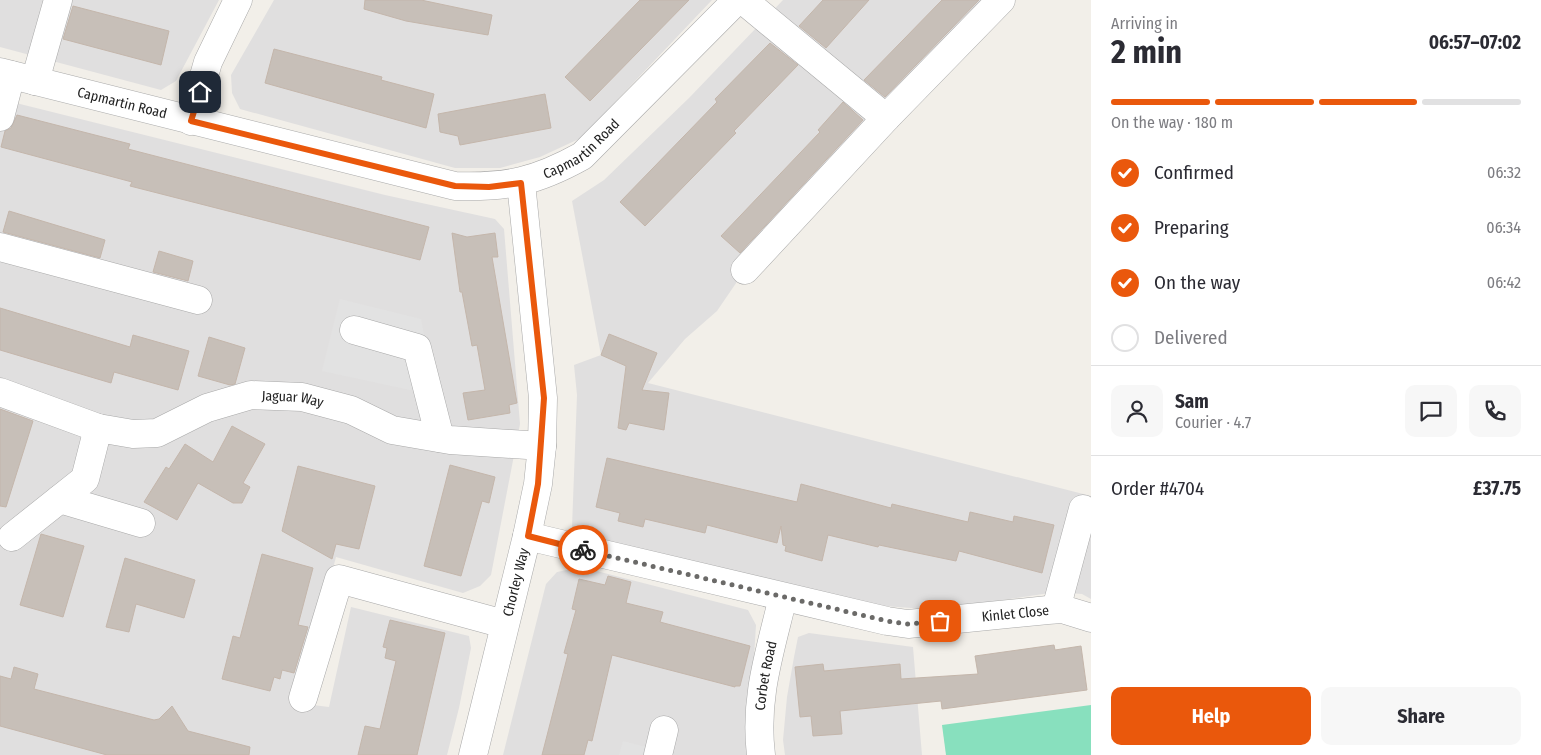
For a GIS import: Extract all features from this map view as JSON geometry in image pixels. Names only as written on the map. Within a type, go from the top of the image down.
[{"type":"street","points":[[0,117],[15,76],[58,0]]},
{"type":"street","points":[[191,121],[208,62],[238,0]]},
{"type":"street","name":"Capmartin Road","points":[[15,76],[455,186],[489,187],[521,183],[556,170],[582,156],[736,0]]},
{"type":"street","points":[[743,0],[886,118]]},
{"type":"street","points":[[745,270],[886,118],[1001,0]]},
{"type":"street","name":"Chorley Way","points":[[473,755],[504,624],[528,536],[538,484],[542,446],[544,398],[521,183]]},
{"type":"street","points":[[0,247],[198,300]]},
{"type":"street","points":[[354,330],[418,348],[440,438]]},
{"type":"street","name":"Jaguar Way","points":[[0,392],[98,428],[133,434],[157,433],[207,408],[251,395],[302,397],[350,410],[392,430],[494,444],[542,446]]},
{"type":"street","points":[[12,537],[85,479],[98,428]]},
{"type":"street","points":[[60,499],[141,523]]},
{"type":"street","points":[[1056,609],[1083,509]]},
{"type":"street","name":"Kinlet Close","points":[[528,536],[887,621],[908,624],[1056,609],[1078,613],[1091,618]]},
{"type":"street","name":"Chorley Way","points":[[303,698],[339,579],[504,624]]},
{"type":"street","name":"Corbet Road","points":[[761,755],[758,712],[783,597]]},
{"type":"shaded area","points":[[0,0],[219,0],[176,81],[161,90],[0,47]]},
{"type":"shaded area","points":[[274,0],[712,0],[581,138],[540,157],[500,168],[455,168],[240,109],[232,93],[231,75]]},
{"type":"shaded area","points":[[783,0],[1001,0],[745,270],[717,311],[685,339],[648,383],[1091,496],[1091,599],[1082,594],[1057,592],[925,609],[884,606],[587,536],[572,527],[577,395],[574,365],[601,355],[572,201],[604,180],[689,98]]},
{"type":"shaded area","points":[[0,99],[385,195],[495,219],[504,229],[520,424],[491,575],[480,586],[463,593],[336,557],[297,703],[329,707],[351,607],[469,636],[471,648],[447,755],[0,755]]},
{"type":"shaded area","points":[[340,299],[421,319],[434,388],[410,390],[322,371]]},
{"type":"shaded area","points":[[581,567],[748,610],[756,625],[748,755],[503,755],[546,584],[557,572]]},
{"type":"shaded area","points":[[809,633],[913,647],[922,755],[785,755],[783,740],[787,697],[794,657],[798,637]]},
{"type":"shaded area","points":[[623,741],[646,747],[669,755],[619,755]]},
{"type":"green space","points":[[1091,705],[1091,755],[946,755],[942,725]]},
{"type":"building","points":[[365,0],[421,0],[492,15],[488,35],[406,21],[364,9]]},
{"type":"building","points":[[640,0],[689,0],[590,101],[565,77]]},
{"type":"building","points":[[823,0],[869,0],[826,48],[799,26]]},
{"type":"building","points":[[942,0],[979,0],[885,97],[864,80]]},
{"type":"building","points":[[73,6],[169,31],[161,65],[63,39]]},
{"type":"building","points":[[770,43],[798,65],[734,131],[736,133],[645,226],[620,202],[717,102],[715,99]]},
{"type":"building","points":[[274,49],[382,77],[381,80],[434,94],[426,128],[265,83]]},
{"type":"building","points":[[545,94],[551,128],[460,145],[458,136],[440,132],[438,114]]},
{"type":"building","points":[[843,102],[863,120],[740,253],[721,236],[820,132],[818,130]]},
{"type":"building","points":[[17,115],[130,144],[128,149],[429,227],[420,260],[130,186],[132,182],[1,147],[5,131],[11,128]]},
{"type":"building","points":[[9,211],[105,240],[100,258],[3,232]]},
{"type":"building","points":[[452,233],[467,237],[495,233],[498,257],[492,257],[517,403],[509,405],[510,413],[468,420],[463,393],[485,390],[477,345],[472,346],[462,292],[460,292]]},
{"type":"building","points":[[159,251],[193,261],[188,281],[153,272]]},
{"type":"building","points":[[0,308],[130,347],[133,335],[189,351],[178,390],[114,372],[111,383],[0,350]]},
{"type":"building","points":[[609,334],[657,353],[642,390],[669,393],[664,430],[629,423],[626,430],[618,428],[626,366],[601,355]]},
{"type":"building","points":[[209,337],[245,348],[235,384],[230,385],[198,376]]},
{"type":"building","points":[[0,409],[33,421],[6,507],[0,506]]},
{"type":"building","points":[[232,426],[265,444],[243,483],[250,487],[242,503],[233,503],[198,483],[177,520],[144,502],[166,467],[169,469],[185,444],[213,462]]},
{"type":"building","points":[[607,458],[797,502],[801,484],[891,508],[892,504],[968,522],[970,512],[1013,522],[1014,516],[1054,525],[1042,573],[959,551],[956,561],[879,545],[878,547],[828,535],[822,561],[785,551],[786,546],[783,545],[781,526],[777,543],[707,525],[705,533],[645,519],[643,527],[618,521],[620,513],[596,507]]},
{"type":"building","points":[[450,465],[495,477],[489,503],[482,501],[461,576],[424,566]]},
{"type":"building","points":[[298,466],[375,486],[359,549],[336,544],[332,559],[282,531]]},
{"type":"building","points":[[41,534],[84,546],[63,617],[20,605]]},
{"type":"building","points":[[262,554],[313,568],[298,625],[308,627],[294,673],[282,670],[280,679],[274,677],[270,691],[222,679],[233,636],[240,638]]},
{"type":"building","points":[[125,558],[195,580],[184,618],[136,604],[129,632],[106,627]]},
{"type":"building","points":[[608,576],[631,582],[626,603],[663,612],[660,622],[750,646],[740,686],[735,687],[612,655],[592,741],[588,740],[584,755],[542,755],[568,654],[564,653],[576,610],[572,609],[579,579],[605,585]]},
{"type":"building","points":[[390,620],[445,633],[417,755],[358,755],[365,726],[380,729],[396,661],[385,658],[387,648],[383,647]]},
{"type":"building","points":[[1054,645],[1055,650],[1081,646],[1087,690],[942,709],[941,701],[840,711],[842,734],[813,736],[811,716],[800,717],[795,667],[823,664],[824,671],[900,664],[901,679],[978,674],[975,656]]},
{"type":"building","points":[[14,667],[38,674],[34,689],[154,720],[159,719],[172,706],[188,731],[250,747],[249,755],[107,755],[0,726],[0,676],[11,679]]},
{"type":"way so far","points":[[583,550],[887,621],[908,624],[940,621]]},
{"type":"route","points":[[200,92],[191,121],[455,186],[489,187],[521,183],[544,398],[538,484],[528,536],[583,550]]}]
